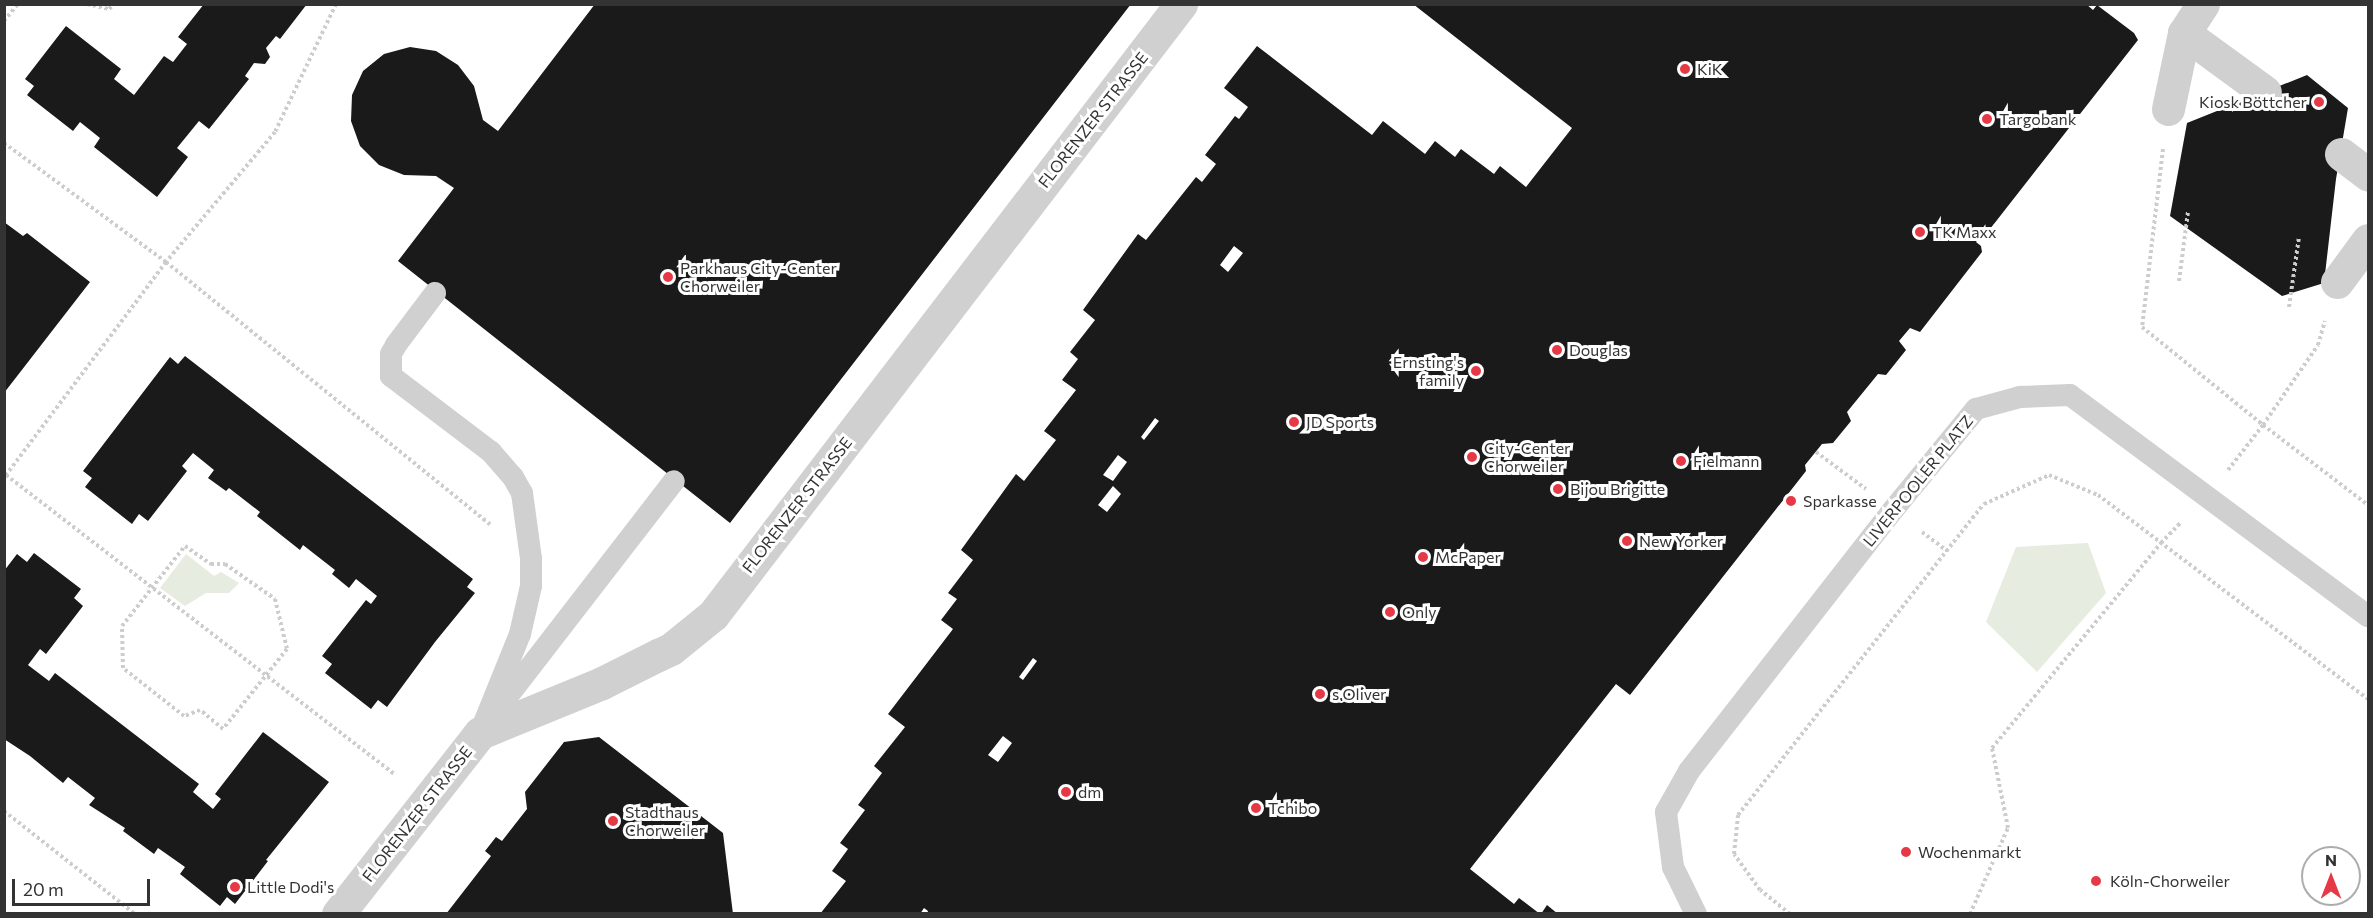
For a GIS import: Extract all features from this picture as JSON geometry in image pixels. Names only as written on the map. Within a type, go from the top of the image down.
[{"type":"street","name":"FLORENZER STRASSE","points":[[338,914],[480,733],[602,683],[670,649],[712,615],[1181,4]]},
{"type":"street","points":[[2168,109],[2184,33],[2203,4]]},
{"type":"street","points":[[2184,33],[2265,92]]},
{"type":"street","points":[[2341,154],[2368,174]]},
{"type":"street","points":[[2337,282],[2368,240]]},
{"type":"lane","points":[[435,293],[391,354],[391,376],[491,452],[513,477],[522,493],[531,559],[530,596],[520,634],[480,733]]},
{"type":"lane","name":"LIVERPOOLER PLATZ","points":[[1696,914],[1673,867],[1666,812],[1689,771],[1893,510],[1976,410],[2020,397],[2070,395],[2368,616]]},
{"type":"lane","points":[[480,733],[674,481]]},
{"type":"path","points":[[4,21],[18,4]]},
{"type":"path","points":[[87,4],[109,9],[114,4]]},
{"type":"path","points":[[336,4],[275,132],[166,262],[5,477],[428,800]]},
{"type":"path","points":[[2168,109],[2142,327],[2263,425],[2368,505]]},
{"type":"path","points":[[4,143],[166,262],[531,559]]},
{"type":"path","points":[[2179,281],[2188,212]]},
{"type":"path","points":[[2289,307],[2300,237]]},
{"type":"path","points":[[1970,914],[2008,828],[1992,748],[2161,543],[2207,496],[2263,425],[2318,345],[2337,282]]},
{"type":"path","points":[[1790,914],[1760,890],[1734,854],[1738,815],[1984,504],[2049,475],[2098,495],[2368,699]]},
{"type":"path","points":[[185,546],[211,564],[225,564],[275,599],[287,649],[267,676],[223,729],[200,710],[184,716],[123,668],[122,626],[185,546]]},
{"type":"path","points":[[4,811],[135,914]]},
{"type":"shaded area","points":[[2088,543],[2106,593],[2037,672],[1986,622],[2016,547]]},
{"type":"shaded area","points":[[186,554],[214,576],[221,572],[239,583],[229,593],[206,593],[185,606],[160,588]]},
{"type":"building","points":[[204,4],[307,4],[280,39],[276,36],[266,48],[270,57],[265,64],[254,63],[245,76],[249,79],[209,129],[199,121],[177,148],[188,157],[157,197],[94,147],[100,138],[80,122],[73,131],[27,95],[34,86],[25,79],[66,26],[121,69],[114,79],[134,95],[164,56],[173,62],[187,44],[178,37]]},
{"type":"building","name":"Parkhaus City-Center Chorweiler","points":[[595,4],[1131,4],[730,523],[398,261],[454,188],[436,176],[404,175],[379,165],[360,146],[351,121],[352,95],[363,71],[384,54],[410,47],[436,51],[458,65],[474,86],[483,120],[498,131]]},
{"type":"building","name":"City-Center Chorweiler","points":[[1413,4],[2086,4],[2093,10],[2097,5],[2134,33],[2138,40],[1990,229],[1985,229],[1976,242],[1981,246],[1982,252],[1920,332],[1910,328],[1899,341],[1906,350],[1886,375],[1878,374],[1847,412],[1851,421],[1833,443],[1822,444],[1805,465],[1806,471],[1630,695],[1616,684],[1470,869],[1514,904],[1519,898],[1540,914],[927,914],[928,911],[924,908],[920,914],[820,914],[846,881],[832,871],[848,849],[840,843],[865,810],[858,805],[882,773],[874,766],[905,727],[888,714],[953,629],[941,620],[957,599],[948,593],[973,560],[961,550],[1016,474],[1024,481],[1056,440],[1044,431],[1076,390],[1062,380],[1078,359],[1070,352],[1095,320],[1083,310],[1138,234],[1146,240],[1196,177],[1202,182],[1216,164],[1205,155],[1235,116],[1239,119],[1248,107],[1224,88],[1257,46],[1372,135],[1383,121],[1425,154],[1435,141],[1455,157],[1461,149],[1494,174],[1500,166],[1526,187],[1572,128]],"holes":[[[1234,246],[1243,253],[1228,272],[1220,265]],[[1155,418],[1159,421],[1144,440],[1141,437]],[[1118,455],[1127,462],[1113,481],[1103,475]],[[1113,486],[1121,494],[1107,512],[1098,505]],[[1033,658],[1037,661],[1023,680],[1019,677]],[[1003,736],[1012,743],[998,762],[988,755]]]},
{"type":"building","points":[[2307,75],[2348,108],[2336,179],[2324,283],[2282,296],[2170,216],[2187,123]]},
{"type":"building","points":[[4,222],[23,236],[27,233],[90,282],[4,393]]},
{"type":"building","points":[[185,356],[473,579],[467,587],[475,593],[387,707],[378,700],[371,709],[325,673],[332,664],[322,656],[366,600],[371,604],[377,596],[356,579],[349,588],[332,574],[335,570],[303,545],[300,550],[257,516],[260,512],[229,488],[226,491],[208,478],[214,470],[193,453],[182,466],[187,471],[148,521],[139,514],[132,524],[85,487],[92,478],[83,471],[170,357],[178,364]]},
{"type":"building","points":[[34,553],[81,589],[74,598],[83,606],[46,654],[40,649],[28,665],[49,681],[55,673],[199,784],[193,792],[213,809],[221,799],[215,794],[263,732],[329,782],[266,860],[268,861],[235,904],[227,897],[220,906],[180,874],[185,867],[158,848],[154,854],[123,831],[125,828],[89,805],[95,798],[68,777],[63,783],[30,756],[4,739],[4,571],[17,554],[27,562]]},
{"type":"building","name":"Stadthaus Chorweiler","points":[[599,737],[723,833],[733,914],[446,914],[491,856],[485,851],[496,837],[502,841],[527,809],[525,792],[564,742]]},
{"type":"building","points":[[1547,905],[1558,914],[1541,914]]},
{"type":"place","name":"KiK","points":[[1685,69]]},
{"type":"place","name":"Kiosk Böttcher","points":[[2319,102]]},
{"type":"place","name":"Targobank","points":[[1987,119]]},
{"type":"place","name":"TK Maxx","points":[[1920,232]]},
{"type":"place","name":"Parkhaus City-Center Chorweiler","points":[[668,277]]},
{"type":"place","name":"Douglas","points":[[1557,350]]},
{"type":"place","name":"Ernsting's family","points":[[1476,371]]},
{"type":"place","name":"JD Sports","points":[[1294,422]]},
{"type":"place","name":"City-Center Chorweiler","points":[[1472,457]]},
{"type":"place","name":"Fielmann","points":[[1681,461]]},
{"type":"place","name":"Bijou Brigitte","points":[[1558,489]]},
{"type":"place","name":"Sparkasse","points":[[1791,501]]},
{"type":"place","name":"New Yorker","points":[[1627,541]]},
{"type":"place","name":"McPaper","points":[[1423,557]]},
{"type":"place","name":"Only","points":[[1390,612]]},
{"type":"place","name":"s.Oliver","points":[[1320,694]]},
{"type":"place","name":"dm","points":[[1066,792]]},
{"type":"place","name":"Tchibo","points":[[1256,808]]},
{"type":"place","name":"Stadthaus Chorweiler","points":[[613,821]]},
{"type":"place","name":"Wochenmarkt","points":[[1906,852]]},
{"type":"place","name":"Köln-Chorweiler","points":[[2096,881]]},
{"type":"place","name":"Little Dodi's","points":[[235,887]]}]
